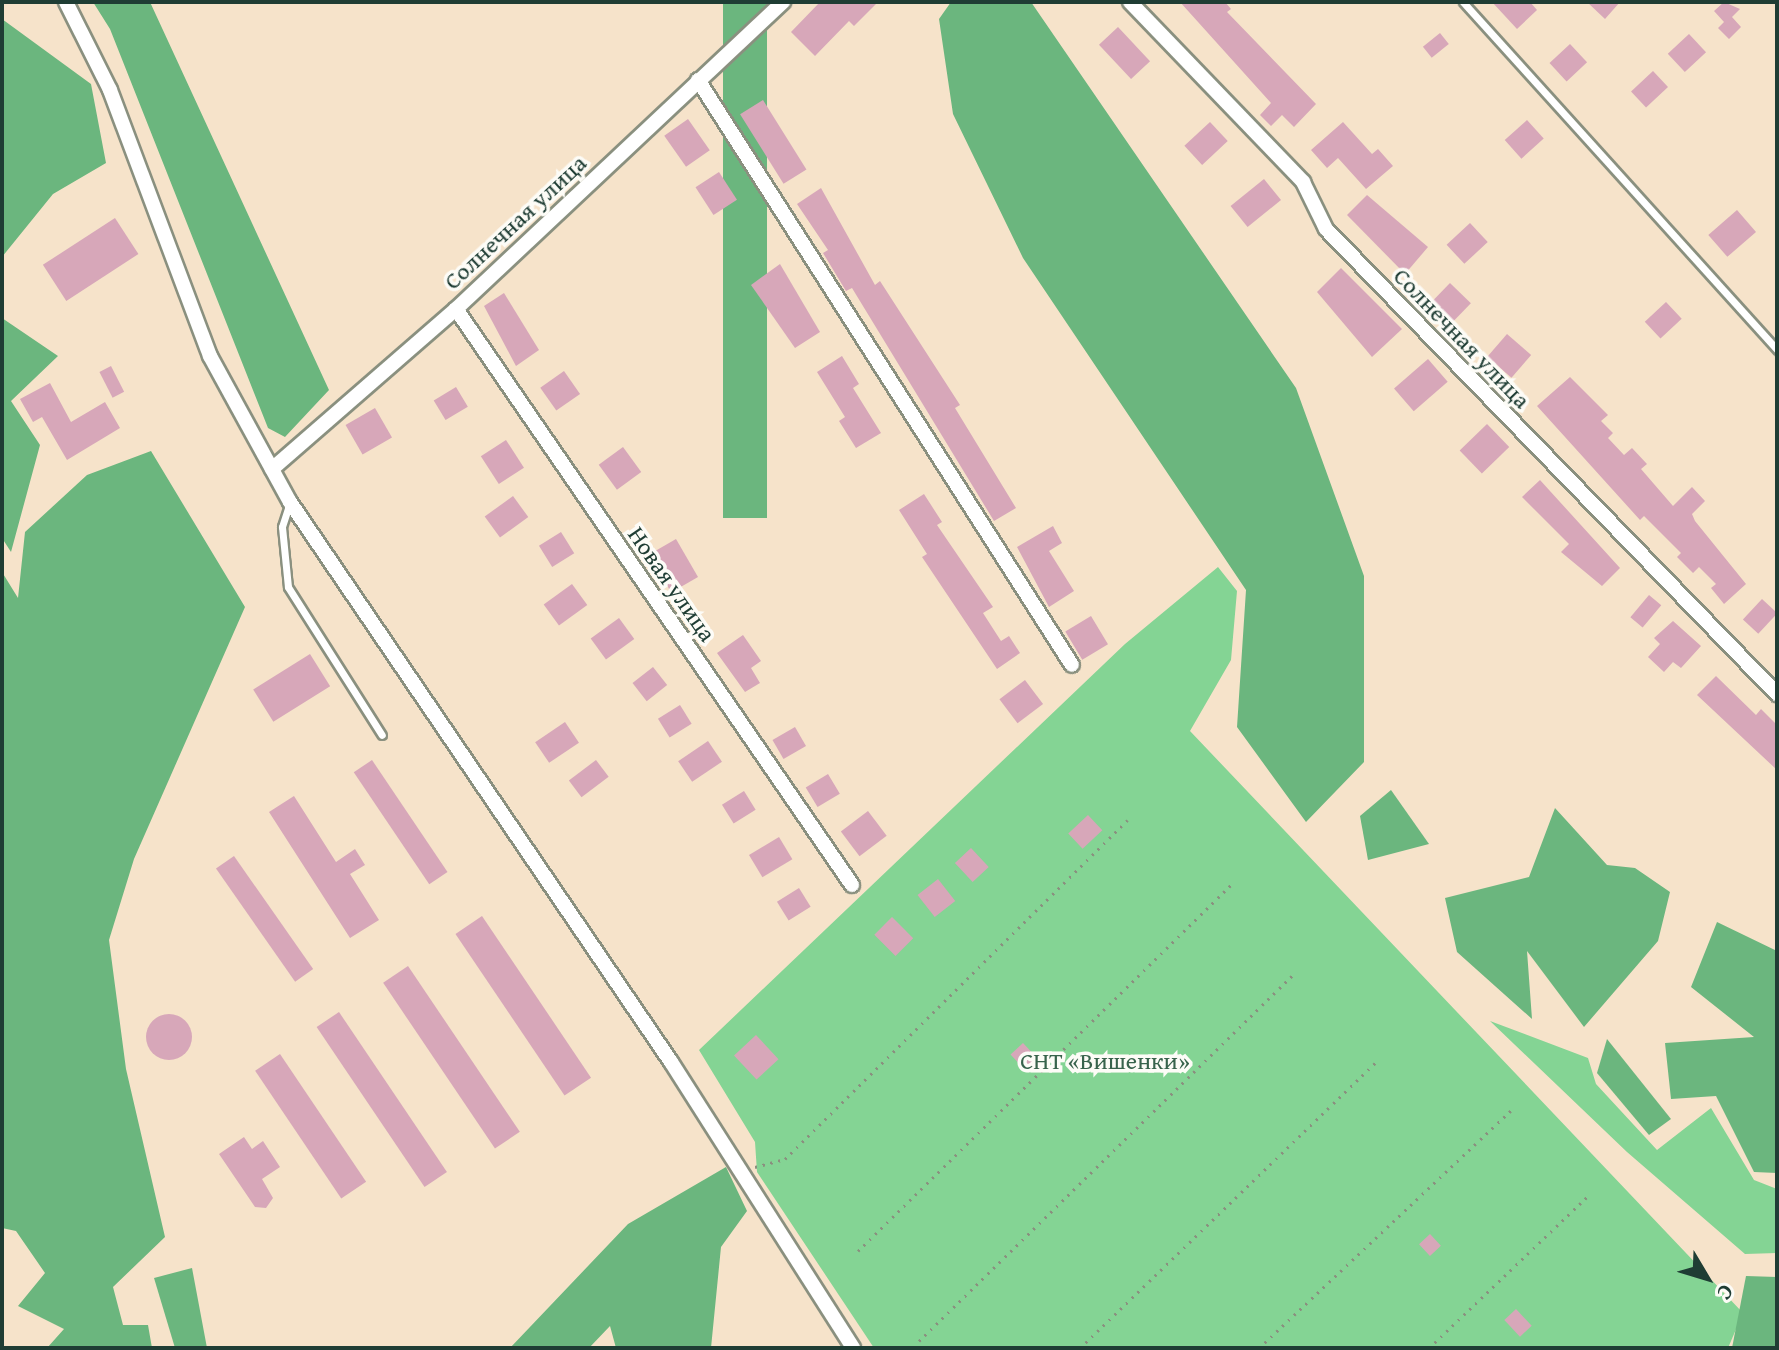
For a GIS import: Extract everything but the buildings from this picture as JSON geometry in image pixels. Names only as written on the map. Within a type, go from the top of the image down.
[{"type":"street","points":[[66,2],[110,90],[210,356],[290,502],[741,1171],[853,1348]]},
{"type":"street","name":"Солнечная улица","points":[[272,469],[456,309],[783,2]]},
{"type":"street","name":"Солнечная улица","points":[[1130,2],[1303,182],[1326,229],[1777,694]]},
{"type":"street","points":[[698,80],[1072,665]]},
{"type":"street","name":"Новая улица","points":[[456,309],[852,885]]},
{"type":"lane","points":[[1463,2],[1777,350]]},
{"type":"lane","points":[[290,502],[282,527],[288,587],[382,735]]},
{"type":"path","points":[[741,1171],[785,1159],[1127,820]]},
{"type":"path","points":[[858,1251],[1231,885]]},
{"type":"path","points":[[919,1341],[1296,972]]},
{"type":"path","points":[[1080,1348],[1378,1060]]},
{"type":"path","points":[[1259,1348],[1514,1108]]},
{"type":"path","points":[[1429,1348],[1590,1194]]},
{"type":"green space","points":[[93,2],[150,2],[329,390],[285,437],[268,428],[110,29]]},
{"type":"green space","points":[[723,2],[767,2],[767,518],[723,518]]},
{"type":"green space","points":[[951,2],[1031,2],[1296,388],[1364,576],[1364,762],[1306,822],[1237,727],[1246,590],[1023,258],[953,114],[939,19]]},
{"type":"green space","points":[[2,19],[91,84],[106,163],[53,194],[2,257]]},
{"type":"green space","points":[[2,318],[58,356],[11,401],[40,445],[11,552],[2,538]]},
{"type":"green space","points":[[151,451],[245,607],[134,859],[109,940],[126,1069],[165,1237],[113,1287],[123,1325],[148,1325],[152,1348],[47,1348],[64,1329],[18,1306],[45,1273],[16,1231],[2,1228],[2,572],[18,598],[25,532],[87,475]]},
{"type":"green space","name":"СНТ «Вишенки»","points":[[1218,567],[1237,591],[1231,660],[1190,731],[1743,1313],[1728,1348],[874,1348],[757,1172],[755,1142],[699,1050],[1125,644]]},
{"type":"green space","points":[[1391,790],[1429,844],[1368,860],[1360,816]]},
{"type":"green space","points":[[1555,808],[1607,865],[1635,868],[1670,892],[1658,941],[1584,1027],[1527,951],[1532,1019],[1457,952],[1445,898],[1529,877]]},
{"type":"green space","points":[[1717,922],[1777,951],[1777,1173],[1754,1172],[1716,1096],[1671,1099],[1665,1043],[1754,1037],[1691,987]]},
{"type":"green space","points":[[1490,1021],[1588,1058],[1596,1084],[1657,1150],[1711,1108],[1754,1180],[1777,1189],[1777,1253],[1745,1254],[1627,1152]]},
{"type":"green space","points":[[1607,1039],[1671,1119],[1649,1135],[1597,1073]]},
{"type":"green space","points":[[726,1167],[747,1211],[721,1247],[711,1348],[616,1348],[610,1326],[589,1348],[510,1348],[628,1224]]},
{"type":"green space","points":[[192,1268],[207,1348],[175,1348],[154,1278]]},
{"type":"green space","points":[[1746,1276],[1777,1277],[1777,1348],[1732,1348]]}]
